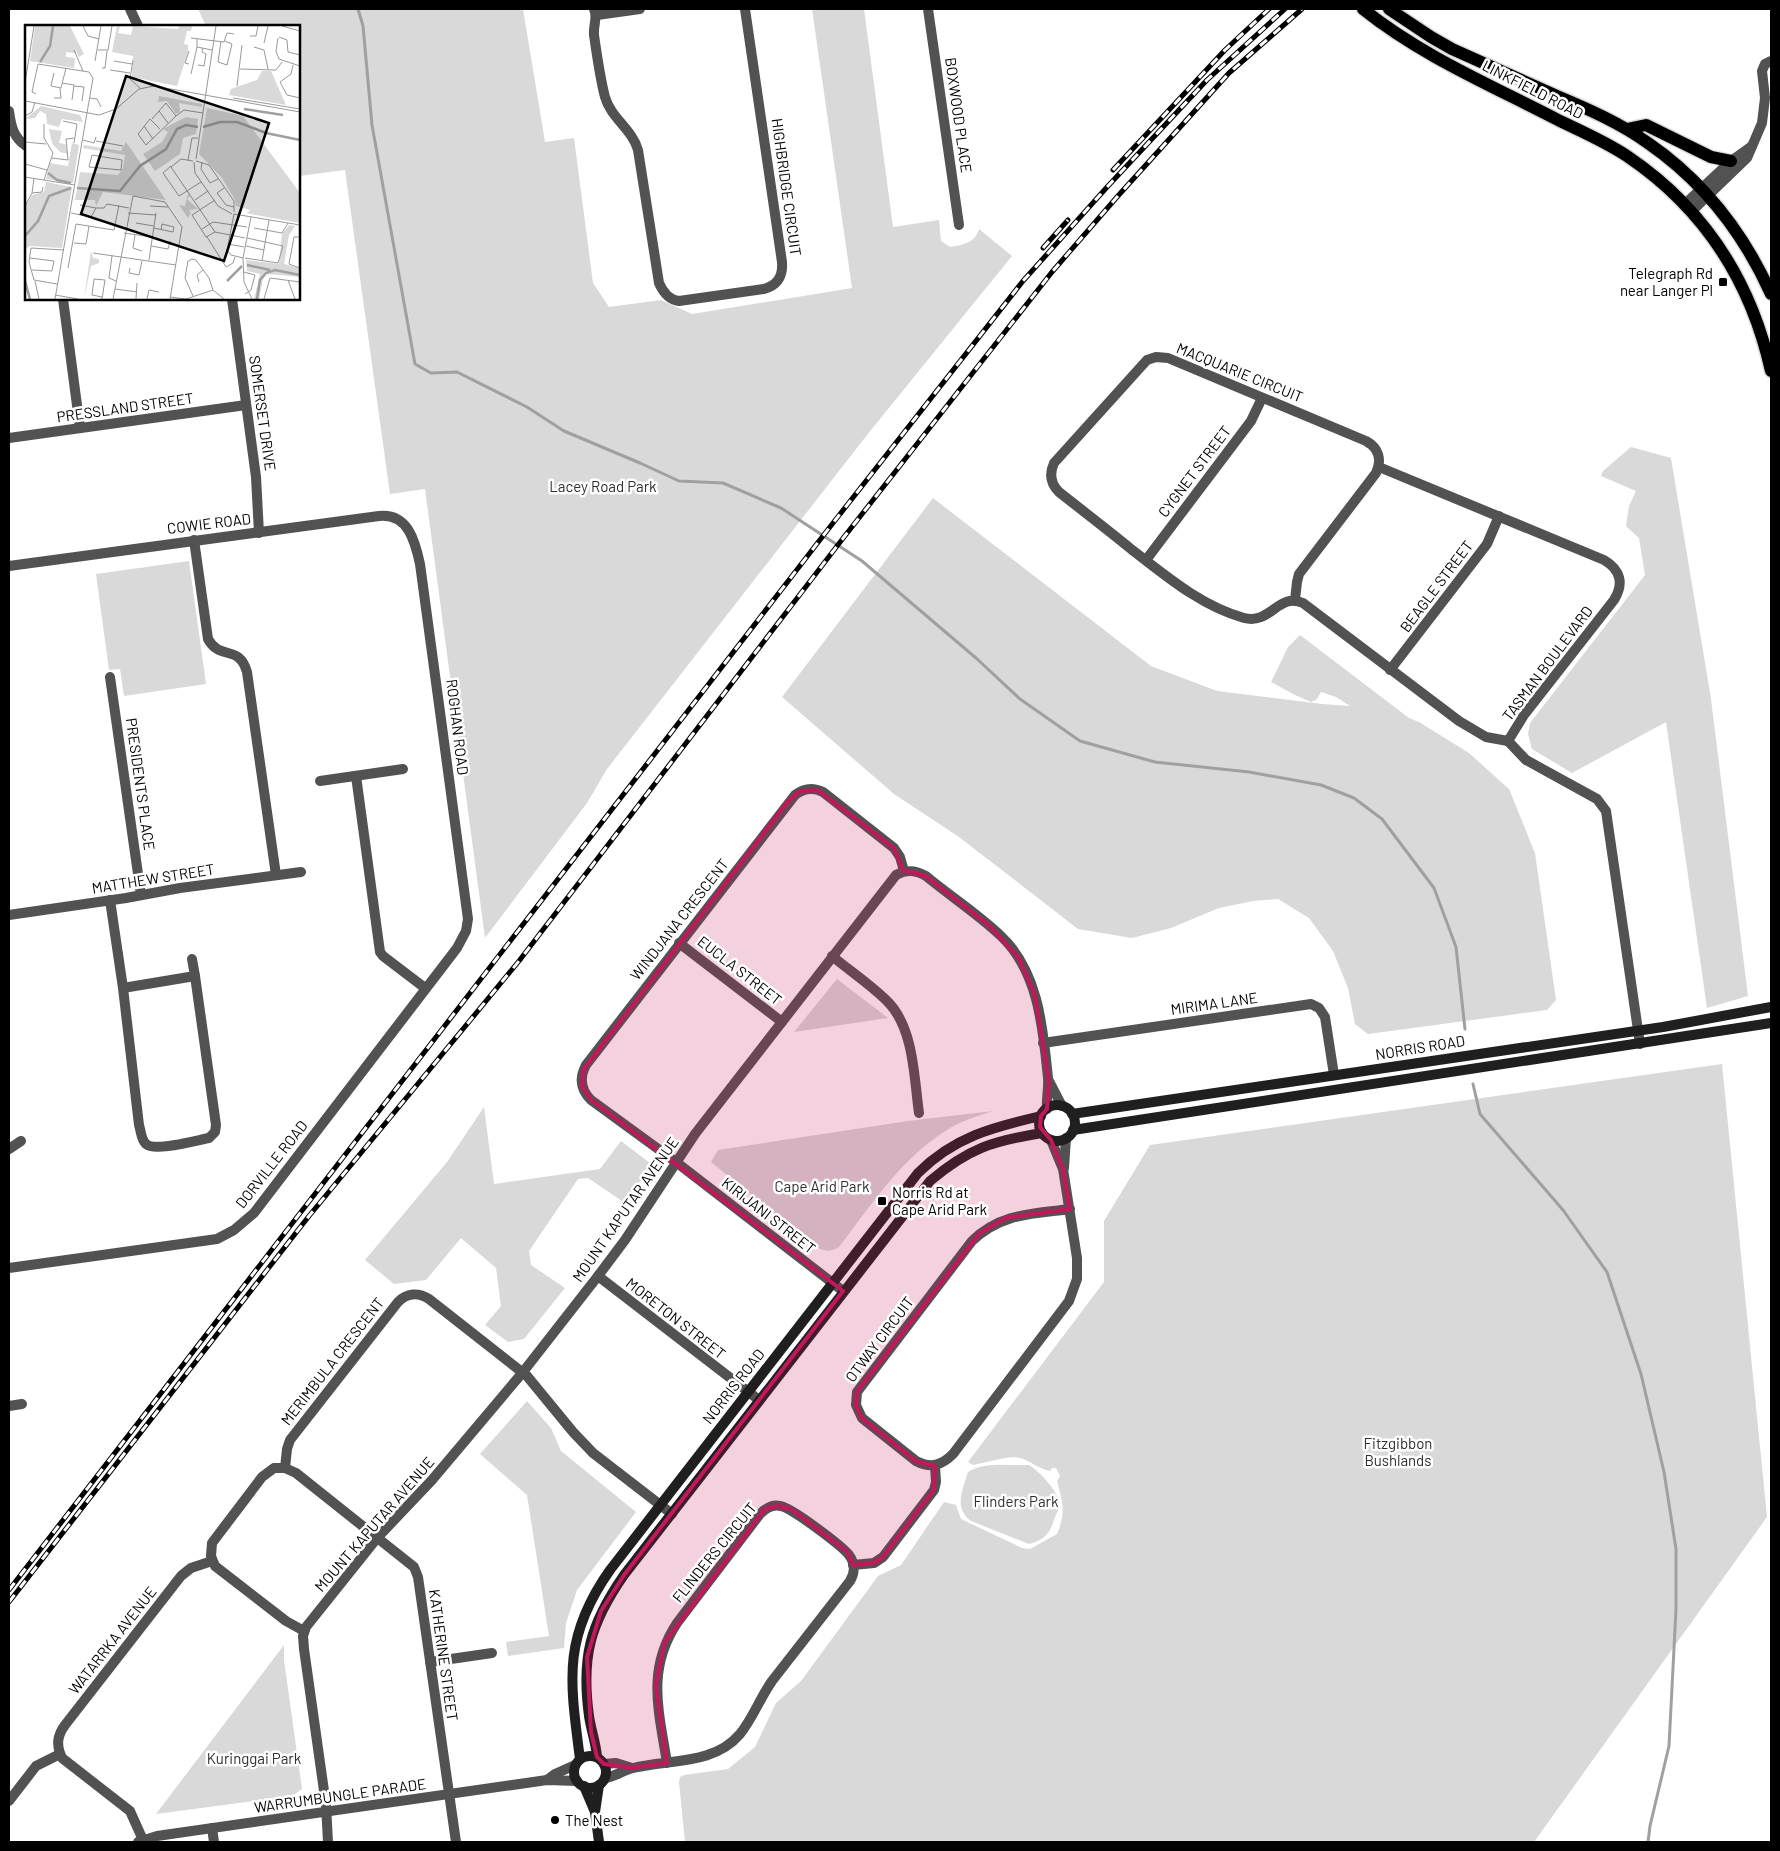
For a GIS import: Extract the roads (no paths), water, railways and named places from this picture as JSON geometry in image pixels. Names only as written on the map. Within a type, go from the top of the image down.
[{"type":"main road","name":"LINKFIELD ROAD","points":[[1363,9],[1394,33],[1441,61],[1610,146],[1644,169],[1689,207],[1718,245],[1739,279],[1756,319],[1771,371]]},
{"type":"main road","name":"LINKFIELD ROAD","points":[[1389,9],[1406,22],[1452,49],[1627,129],[1664,155],[1705,192],[1751,254],[1771,294]]},
{"type":"main road","points":[[1627,129],[1646,125],[1706,154],[1731,161]]},
{"type":"main road","name":"NORRIS ROAD","points":[[1072,1114],[1697,1022],[1771,1007]]},
{"type":"main road","name":"NORRIS ROAD","points":[[1073,1130],[1771,1023]]},
{"type":"main road","points":[[1057,1106],[1062,1106],[1072,1114],[1074,1119],[1073,1130],[1066,1138],[1056,1141],[1051,1140],[1042,1133],[1040,1128],[1044,1112],[1057,1106]]},
{"type":"main road","name":"NORRIS ROAD","points":[[578,1762],[572,1693],[575,1647],[584,1616],[599,1586],[908,1184],[930,1161],[956,1143],[978,1132],[1044,1112]]},
{"type":"main road","name":"NORRIS ROAD","points":[[601,1760],[591,1732],[586,1688],[586,1665],[590,1640],[601,1611],[610,1595],[843,1291],[930,1181],[947,1166],[986,1144],[1012,1137],[1042,1133]]},
{"type":"main road","points":[[595,1812],[575,1776],[578,1762],[589,1756],[601,1760],[606,1774],[602,1782],[595,1812],[599,1842]]},
{"type":"main road","points":[[580,1784],[594,1787],[602,1782]]},
{"type":"street","points":[[130,9],[138,25]]},
{"type":"street","points":[[595,12],[640,9]]},
{"type":"street","name":"HIGHBRIDGE CIRCUIT","points":[[595,12],[594,35],[606,98],[612,112],[632,136],[638,150],[659,283],[667,296],[679,301],[764,289],[774,285],[781,276],[782,262],[745,9]]},
{"type":"street","name":"BOXWOOD PLACE","points":[[928,9],[959,225]]},
{"type":"street","points":[[1689,207],[1747,158],[1762,123],[1765,98],[1762,71],[1768,62]]},
{"type":"street","points":[[9,111],[11,130],[19,141],[25,145]]},
{"type":"street","points":[[1705,192],[1731,161],[1752,146]]},
{"type":"street","points":[[63,300],[80,428]]},
{"type":"street","name":"SOMERSET DRIVE","points":[[232,300],[256,477],[259,532]]},
{"type":"street","name":"MACQUARIE CIRCUIT","points":[[1295,600],[1282,602],[1266,616],[1244,618],[1194,596],[1059,492],[1055,488],[1052,479],[1054,463],[1143,363],[1152,358],[1168,358],[1366,440],[1378,452],[1379,467]]},
{"type":"street","name":"CYGNET STREET","points":[[1146,560],[1251,421],[1262,398]]},
{"type":"street","name":"PRESSLAND STREET","points":[[9,438],[246,404]]},
{"type":"street","points":[[1379,467],[1299,574],[1296,582],[1295,600],[1307,606],[1459,721],[1481,735],[1508,741]]},
{"type":"street","name":"TASMAN BOULEVARD","points":[[1379,467],[1500,516],[1612,565],[1618,572],[1620,583],[1614,600],[1524,715],[1508,741],[1526,760],[1597,799],[1606,811],[1640,1044]]},
{"type":"street","name":"COWIE ROAD","points":[[9,566],[384,515],[396,518],[408,528]]},
{"type":"street","name":"BEAGLE STREET","points":[[1390,670],[1487,544],[1500,516]]},
{"type":"street","name":"ROGHAN ROAD","points":[[408,528],[417,551],[429,624],[467,911],[466,932]]},
{"type":"street","points":[[194,540],[208,640],[218,651],[233,653],[240,658],[247,672],[276,875]]},
{"type":"street","name":"PRESIDENTS PLACE","points":[[110,677],[142,895]]},
{"type":"street","points":[[320,781],[403,770]]},
{"type":"street","points":[[356,776],[380,952],[425,988]]},
{"type":"street","name":"WINDJANA CRESCENT","points":[[676,1162],[591,1100],[584,1091],[581,1081],[583,1070],[788,801],[795,794],[806,789],[823,792],[894,848],[900,857],[904,871]]},
{"type":"street","points":[[904,871],[915,871],[926,876],[990,926],[1012,948],[1033,986],[1049,1081],[1062,1106]]},
{"type":"street","name":"MOUNT KAPUTAR AVENUE","points":[[304,1631],[378,1537],[432,1480],[523,1372],[625,1240],[695,1134],[892,878],[904,871]]},
{"type":"street","name":"MATTHEW STREET","points":[[9,915],[180,888],[301,872]]},
{"type":"street","points":[[110,900],[123,988],[139,1125],[144,1141],[147,1145],[156,1148],[209,1138],[215,1132],[216,1125],[192,959]]},
{"type":"street","name":"DORVILLE ROAD","points":[[9,1268],[217,1239],[234,1230],[254,1213],[425,988],[458,948],[466,932]]},
{"type":"street","name":"EUCLA STREET","points":[[679,943],[782,1022]]},
{"type":"street","points":[[832,956],[886,1000],[901,1020],[909,1044],[919,1113]]},
{"type":"street","points":[[123,988],[195,976]]},
{"type":"street","name":"MIRIMA LANE","points":[[1043,1044],[1311,1004],[1319,1008],[1324,1016],[1334,1076]]},
{"type":"street","points":[[1044,1112],[1049,1081]]},
{"type":"street","points":[[1063,1169],[1066,1158],[1066,1138]]},
{"type":"street","points":[[602,1782],[632,1768],[699,1757],[717,1752],[741,1733],[772,1681],[850,1581],[853,1574],[853,1565],[874,1563],[883,1557],[934,1490],[936,1482],[935,1466],[946,1461],[953,1454],[1069,1301],[1077,1279],[1078,1268],[1063,1169],[1051,1140]]},
{"type":"street","points":[[9,1149],[21,1141]]},
{"type":"street","name":"KIRIJANI STREET","points":[[676,1162],[843,1291]]},
{"type":"street","name":"OTWAY CIRCUIT","points":[[935,1466],[925,1465],[916,1461],[862,1418],[856,1405],[857,1392],[980,1234],[1006,1218],[1070,1209]]},
{"type":"street","name":"MORETON STREET","points":[[598,1276],[759,1400]]},
{"type":"street","name":"MERIMBULA CRESCENT","points":[[285,1468],[290,1440],[398,1302],[407,1295],[418,1294],[429,1299],[523,1372]]},
{"type":"street","points":[[523,1372],[593,1453],[672,1514]]},
{"type":"street","points":[[9,1406],[22,1404]]},
{"type":"street","points":[[285,1468],[274,1468],[262,1477],[214,1539],[211,1547],[212,1561],[218,1569],[286,1621],[304,1631],[304,1649],[327,1812],[328,1842]]},
{"type":"street","name":"KATHERINE STREET","points":[[285,1468],[296,1473],[378,1537],[411,1563],[417,1572],[456,1842]]},
{"type":"street","name":"FLINDERS CIRCUIT","points":[[667,1763],[656,1684],[661,1651],[677,1623],[760,1514],[766,1509],[775,1506],[792,1510],[847,1552],[853,1565]]},
{"type":"street","name":"WATARRKA AVENUE","points":[[60,1754],[58,1740],[60,1731],[181,1576],[191,1568],[212,1561]]},
{"type":"street","points":[[430,1662],[492,1653]]},
{"type":"street","points":[[9,1801],[36,1766],[60,1754],[65,1761],[130,1811],[140,1841]]},
{"type":"street","points":[[601,1760],[632,1768]]},
{"type":"street","name":"WARRUMBUNGLE PARADE","points":[[547,1780],[578,1762]]},
{"type":"street","name":"WARRUMBUNGLE PARADE","points":[[140,1841],[157,1836],[547,1780],[580,1784]]},
{"type":"street","points":[[212,1828],[214,1842]]},
{"type":"waterway","points":[[358,9],[363,26],[372,125],[415,364],[431,373],[457,372],[527,407],[564,431],[679,481],[723,483],[781,508],[862,561],[976,658],[1020,699],[1080,741],[1155,762],[1249,772],[1321,785],[1354,798],[1382,819],[1434,888],[1456,947],[1465,1029]]},
{"type":"waterway","points":[[1473,1084],[1480,1114],[1563,1210],[1607,1272],[1641,1374],[1664,1472],[1676,1549],[1676,1609],[1669,1746],[1648,1842]]},
{"type":"railway","points":[[1113,170],[1225,50],[1269,9]]},
{"type":"railway","points":[[9,1590],[833,523],[1023,281],[1207,80],[1285,9]]},
{"type":"railway","points":[[9,1602],[309,1216],[519,961],[844,537],[1052,272],[1229,73],[1302,9]]},
{"type":"railway","points":[[1043,248],[1068,220]]},
{"type":"place","name":"Telegraph Rd near Langer Pl","points":[[1723,282]]},
{"type":"place","name":"Norris Rd at Cape Arid Park","points":[[882,1201]]},
{"type":"place","name":"The Nest","points":[[555,1820]]},
{"type":"park label","name":"Lacey Road Park","points":[[603,486]]},
{"type":"park label","name":"Cape Arid Park","points":[[822,1186]]},
{"type":"park label","name":"Fitzgibbon Bushlands","points":[[1398,1452]]},
{"type":"park label","name":"Flinders Park","points":[[1016,1501]]},
{"type":"park label","name":"Kuringgai Park","points":[[254,1758]]}]
